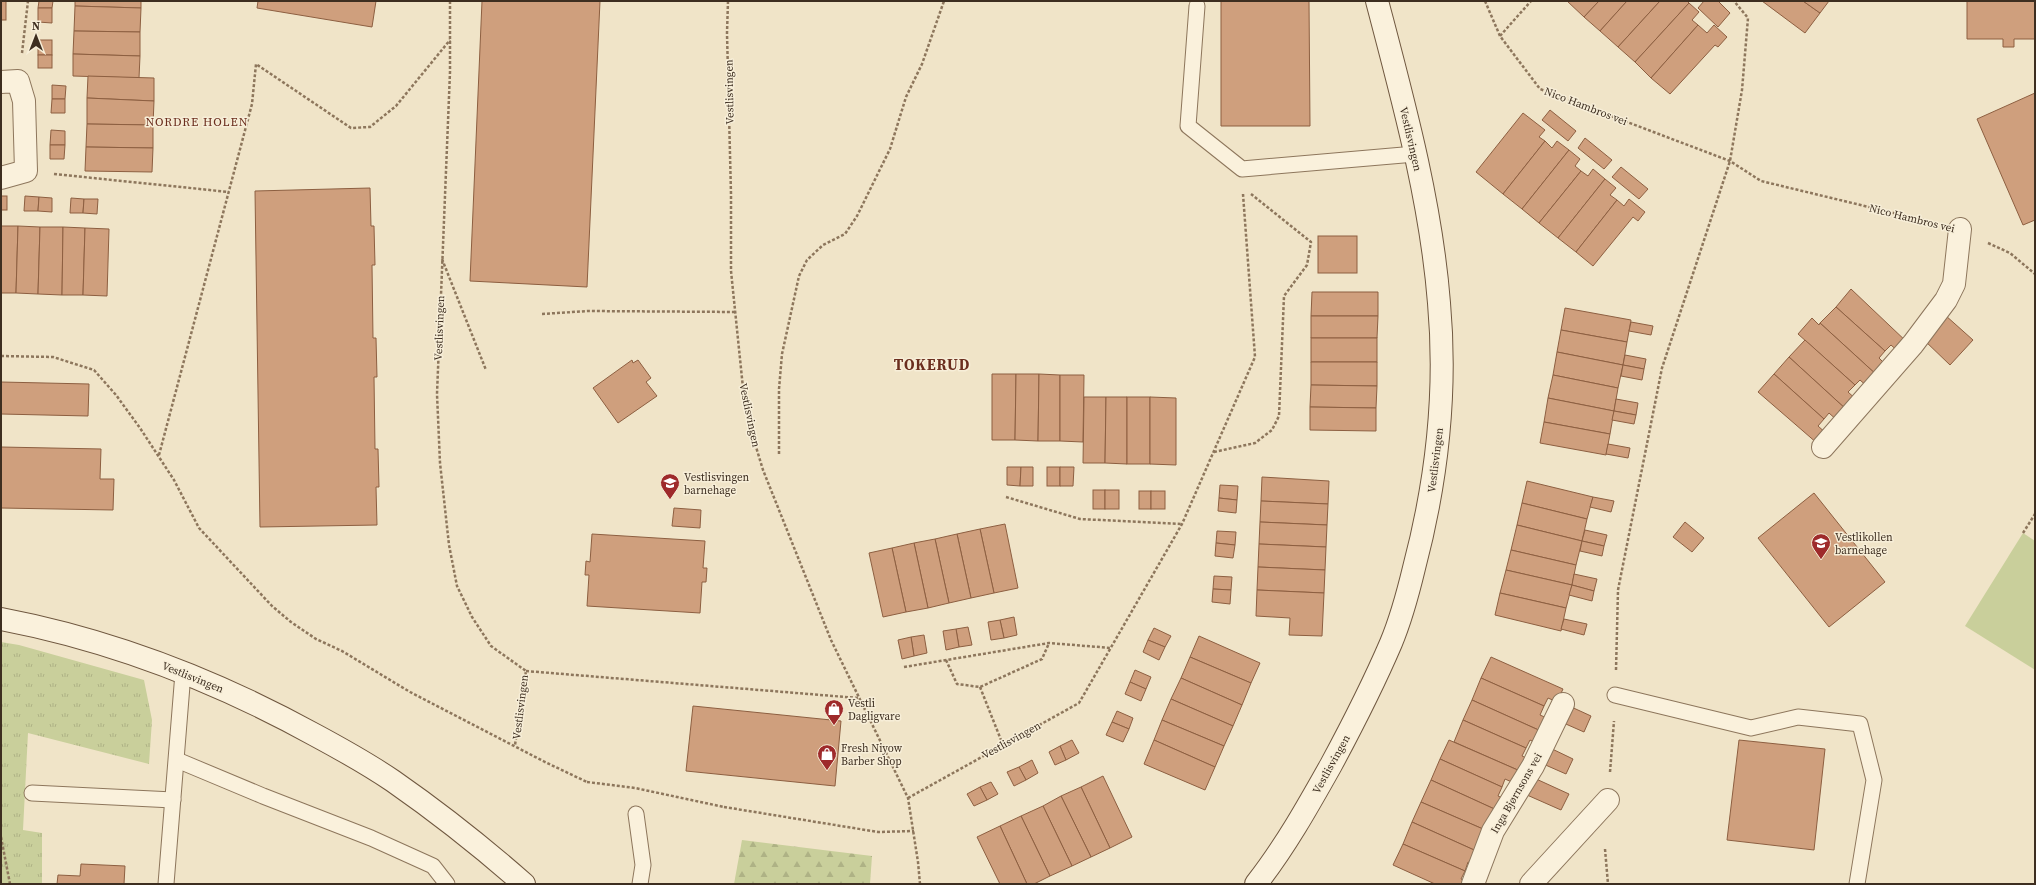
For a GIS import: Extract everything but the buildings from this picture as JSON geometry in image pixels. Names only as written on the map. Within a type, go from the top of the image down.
[{"type":"street","name":"Vestlisvingen","points":[[1256,884],[1289,837],[1317,790],[1348,733],[1391,642],[1408,592],[1422,537],[1438,440],[1442,393],[1442,351],[1440,303],[1434,257],[1415,154],[1377,1]]},
{"type":"street","points":[[1,178],[26,171],[24,101],[10,81]]},
{"type":"street","name":"Nico Hambros vei","points":[[1823,447],[1913,344],[1946,300],[1954,284],[1960,229]]},
{"type":"street","name":"Vestlisvingen","points":[[1,619],[95,641],[183,673],[232,693],[287,720],[392,780],[458,828],[524,884]]},
{"type":"street","name":"Inga Bjørnsons vei","points":[[1473,884],[1493,832],[1533,766],[1563,704]]},
{"type":"street","points":[[1531,884],[1608,800]]},
{"type":"lane","points":[[1196,6],[1188,126],[1242,169],[1415,154]]},
{"type":"lane","points":[[166,884],[183,673]]},
{"type":"lane","points":[[1615,695],[1751,728],[1798,717],[1860,724],[1874,780],[1857,884]]},
{"type":"lane","points":[[177,760],[263,796],[371,838],[434,866],[447,884]]},
{"type":"lane","points":[[32,793],[173,800]]},
{"type":"lane","points":[[636,814],[643,865],[640,884]]},
{"type":"path","points":[[10,81],[28,1]]},
{"type":"path","name":"Vestlisvingen","points":[[450,1],[450,40],[437,394],[442,477],[449,545],[456,579],[472,617],[491,646],[526,671],[515,745]]},
{"type":"path","name":"Vestlisvingen","points":[[728,1],[727,33],[731,194],[730,271],[736,312],[743,388],[750,427],[763,470],[831,640],[908,798],[914,832],[920,884]]},
{"type":"path","points":[[779,454],[779,389],[782,354],[799,276],[806,260],[823,245],[844,234],[857,216],[890,149],[906,97],[922,64],[944,1]]},
{"type":"path","name":"Nico Hambros vei","points":[[1485,1],[1500,36],[1540,89],[1730,161],[1761,181],[1960,229]]},
{"type":"path","points":[[1500,36],[1531,1]]},
{"type":"path","points":[[1643,462],[1662,368],[1730,161],[1742,90],[1748,18],[1734,1]]},
{"type":"path","points":[[159,455],[252,104],[256,64],[352,128],[370,127],[396,106],[450,40]]},
{"type":"path","name":"Vestlisvingen","points":[[908,798],[1079,703],[1182,524],[1255,357],[1242,169]]},
{"type":"path","points":[[26,171],[229,192]]},
{"type":"path","points":[[1214,452],[1255,443],[1272,430],[1279,416],[1284,296],[1307,265],[1310,242],[1243,188]]},
{"type":"path","points":[[1960,229],[2010,253],[2035,274]]},
{"type":"path","points":[[441,256],[486,370]]},
{"type":"path","points":[[542,314],[588,311],[736,312]]},
{"type":"path","points":[[1,356],[53,357],[94,370],[116,394],[159,455],[199,528],[272,606],[291,622],[316,639],[342,651],[410,692],[482,730],[515,745],[545,762],[587,782],[635,788],[724,807],[878,832],[914,832]]},
{"type":"path","points":[[1006,497],[1080,519],[1182,524]]},
{"type":"path","points":[[2023,534],[2035,514]]},
{"type":"path","points":[[946,660],[957,684],[980,687],[1042,659],[1050,643]]},
{"type":"path","points":[[904,667],[1050,643],[1111,648]]},
{"type":"path","points":[[526,671],[858,698]]},
{"type":"path","points":[[980,687],[1003,745]]},
{"type":"path","points":[[1,837],[10,884]]},
{"type":"green space","points":[[2023,533],[2035,541],[2035,670],[1965,626]]},
{"type":"green space","points":[[1,642],[19,645],[144,680],[152,720],[149,764],[28,733],[23,830],[42,833],[42,884],[1,884]]},
{"type":"green space","points":[[742,840],[872,856],[870,884],[734,884]]},
{"type":"place","name":"Vestlisvingen barnehage","points":[[670,500]]},
{"type":"place","name":"Vestlikollen barnehage","points":[[1821,560]]},
{"type":"place","name":"Vestli Dagligvare","points":[[834,726]]},
{"type":"place","name":"Fresh Niyow Barber Shop","points":[[827,771]]},
{"type":"district","name":"NORDRE HOLEN","points":[[197,122]]},
{"type":"district","name":"TOKERUD","points":[[932,365]]}]
